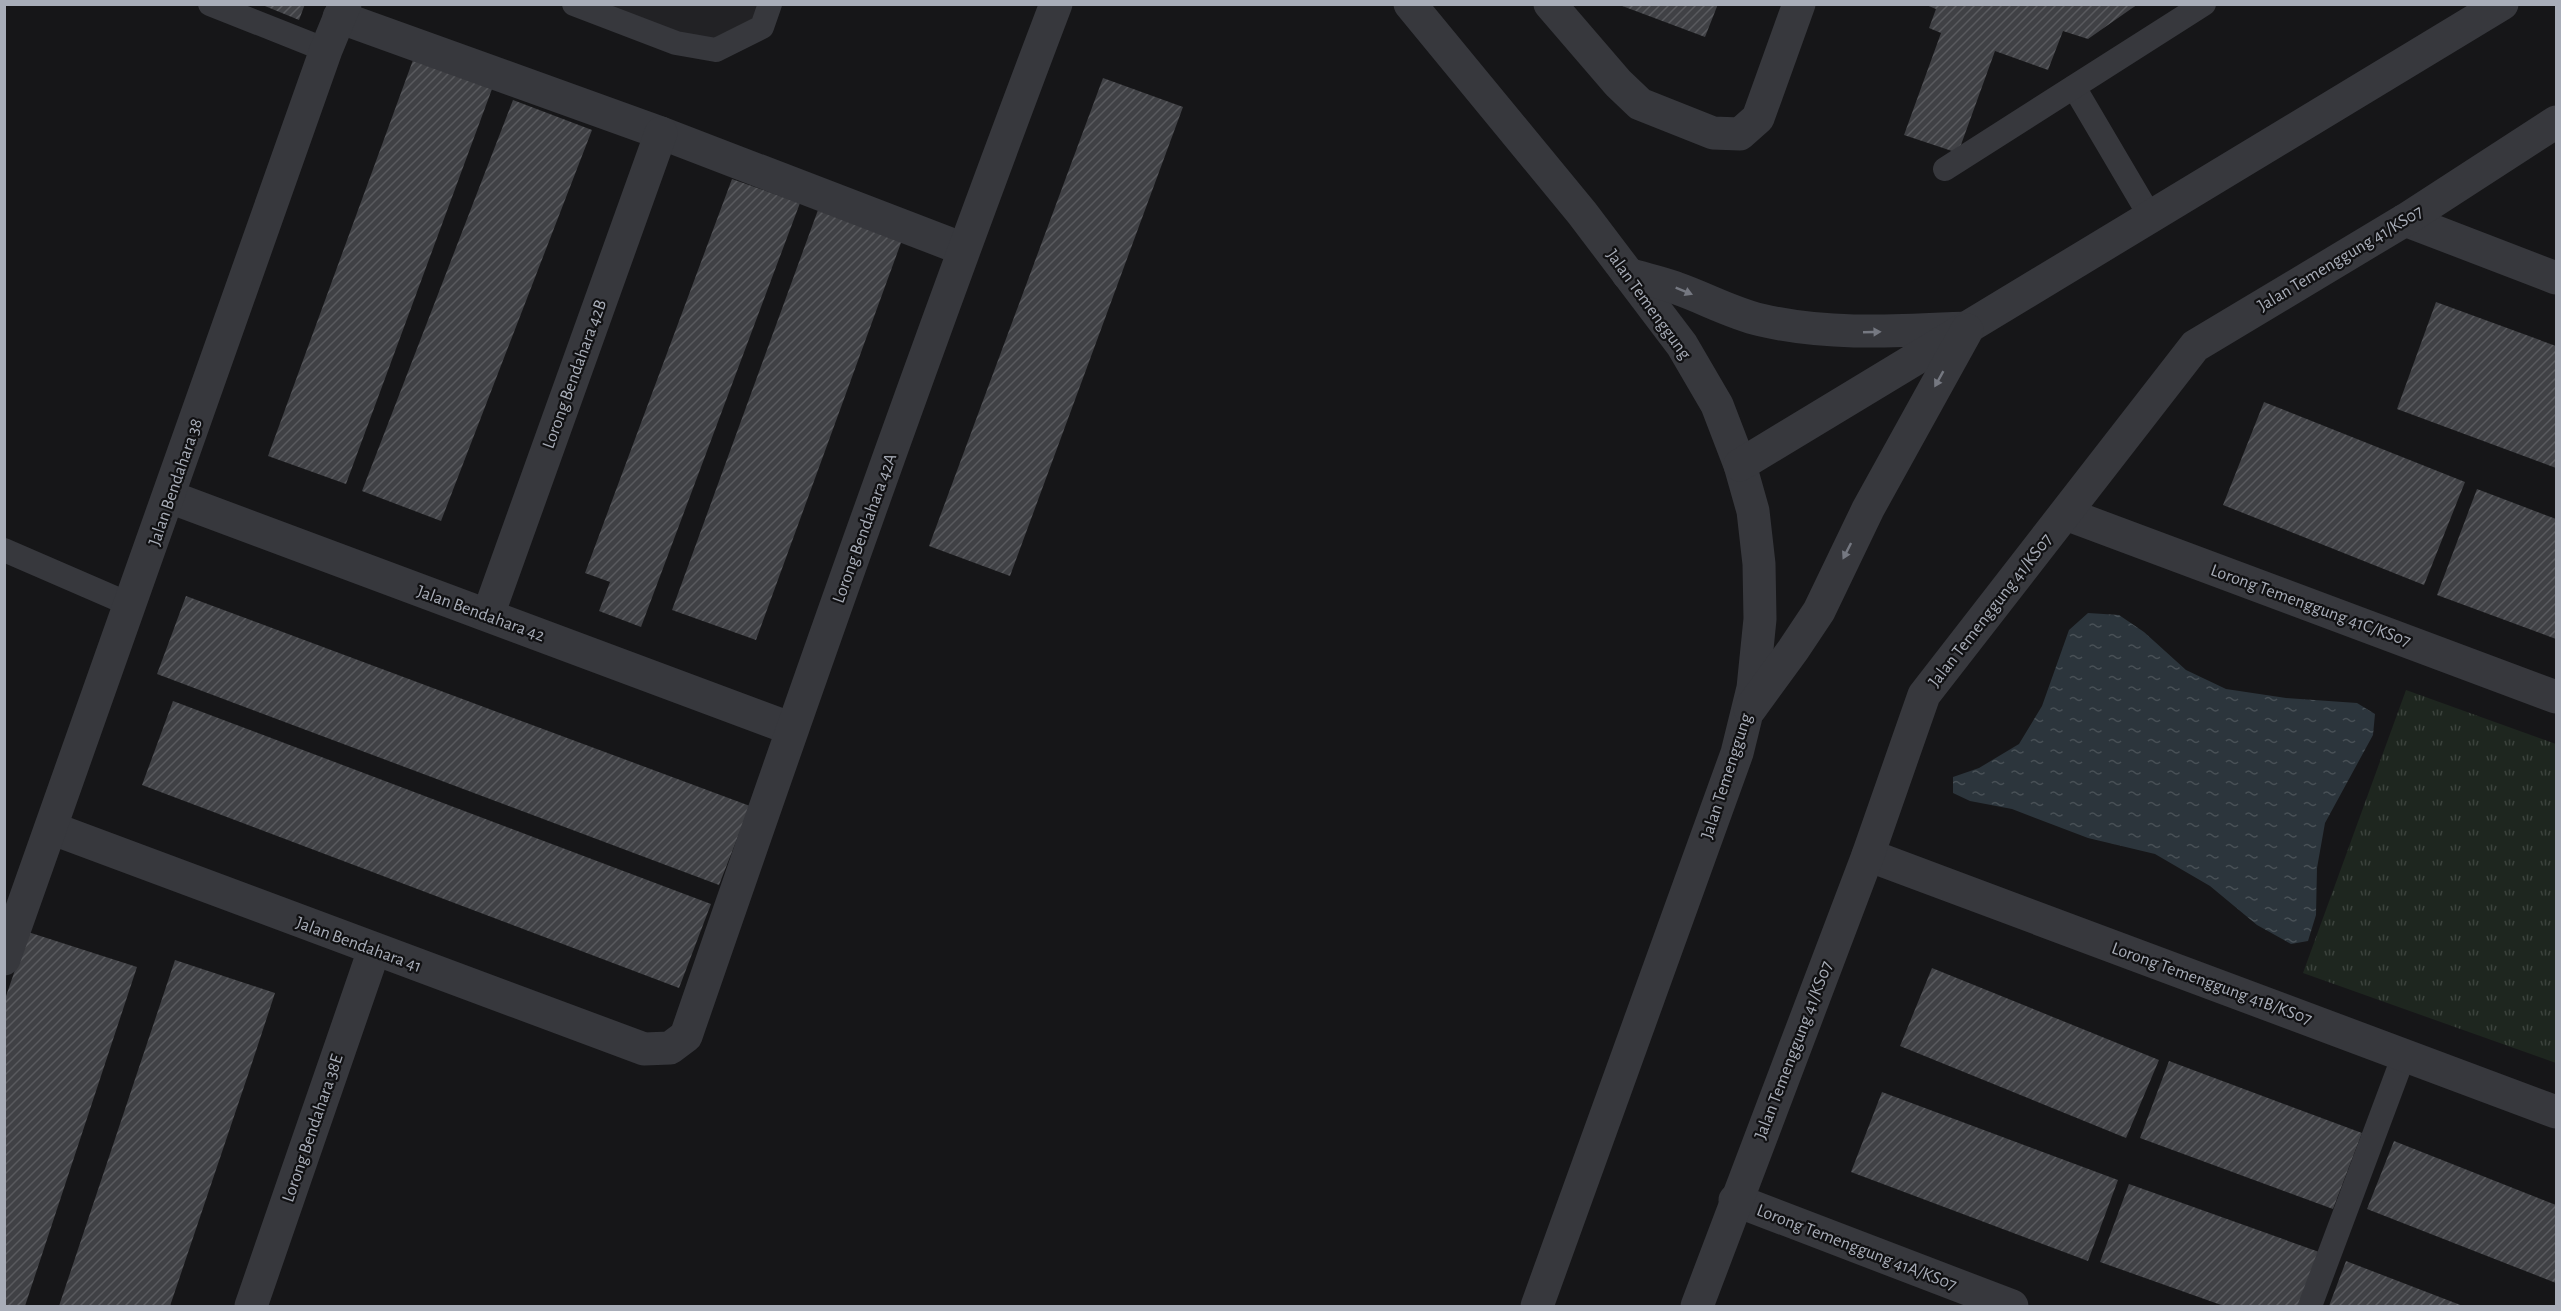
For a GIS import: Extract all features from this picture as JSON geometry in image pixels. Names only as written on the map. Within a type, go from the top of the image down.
[{"type":"street","name":"Lorong Bendahara 42A","points":[[670,1048],[686,1036],[792,729],[963,249],[1056,4]]},
{"type":"street","name":"Jalan Temenggung","points":[[1410,4],[1582,213],[1688,355],[1717,405],[1740,465],[1753,511],[1759,564],[1760,619],[1753,688],[1737,753],[1538,1306]]},
{"type":"street","points":[[1550,4],[1617,83],[1640,104],[1713,133],[1740,134],[1758,118],[1799,4]]},
{"type":"street","points":[[1740,465],[2502,4]]},
{"type":"street","name":"Jalan Bendahara 38","points":[[4,959],[170,497],[326,50],[342,11]]},
{"type":"street","points":[[342,11],[963,249]]},
{"type":"street","name":"Jalan Temenggung 41/KS07","points":[[1697,1306],[1735,1200],[1868,855],[1924,695],[2194,346],[2405,220],[2556,122]]},
{"type":"street","name":"Lorong Bendahara 42B","points":[[488,615],[661,133]]},
{"type":"street","points":[[2405,220],[2556,278]]},
{"type":"street","points":[[1628,274],[1675,288],[1760,320],[1795,327],[1854,332],[1968,328]]},
{"type":"street","points":[[1746,715],[1819,611],[1868,509],[1968,328]]},
{"type":"street","name":"Jalan Bendahara 42","points":[[170,497],[792,729]]},
{"type":"street","name":"Lorong Temenggung 41C/KS07","points":[[2066,514],[2556,697]]},
{"type":"street","name":"Jalan Bendahara 41","points":[[51,828],[644,1049],[670,1048]]},
{"type":"street","name":"Lorong Temenggung 41B/KS07","points":[[1868,855],[2556,1112]]},
{"type":"street","name":"Lorong Bendahara 38E","points":[[251,1306],[374,950]]},
{"type":"street","name":"Lorong Temenggung 41A/KS07","points":[[1735,1200],[2012,1306]]},
{"type":"lane","points":[[210,4],[326,50]]},
{"type":"lane","points":[[574,4],[676,43],[716,50],[762,27],[770,4]]},
{"type":"lane","points":[[1945,169],[2204,4]]},
{"type":"lane","points":[[2074,87],[2150,216]]},
{"type":"lane","points":[[4,550],[131,605]]},
{"type":"lane","points":[[2310,1306],[2404,1055]]},
{"type":"shaded area","points":[[603,5],[762,5],[756,21],[717,39],[682,35]]},
{"type":"green space","points":[[2406,690],[2556,744],[2556,1063],[2303,973]]},
{"type":"water","points":[[2088,613],[2119,615],[2144,632],[2186,670],[2226,689],[2286,698],[2357,703],[2375,714],[2373,735],[2325,823],[2317,868],[2316,915],[2308,941],[2291,944],[2257,925],[2210,886],[2155,854],[2088,838],[2012,809],[1970,801],[1953,793],[1953,777],[1979,768],[2019,744],[2042,706],[2069,630]]},
{"type":"building","points":[[260,4],[305,4],[299,20]]},
{"type":"building","points":[[1617,4],[1718,4],[1705,37]]},
{"type":"building","points":[[1924,4],[2138,4],[2088,39],[2063,31],[2048,70],[1995,51],[1958,153],[1904,135],[1941,33],[1929,28],[1936,9]]},
{"type":"building","points":[[413,60],[492,89],[346,484],[268,456]]},
{"type":"building","points":[[1103,78],[1183,107],[1010,576],[929,546]]},
{"type":"building","points":[[513,100],[592,130],[441,521],[362,491]]},
{"type":"building","points":[[732,179],[800,203],[641,627],[599,611],[610,582],[585,573]]},
{"type":"building","points":[[818,210],[902,240],[756,640],[672,610]]},
{"type":"building","points":[[2436,302],[2556,346],[2556,468],[2397,409]]},
{"type":"building","points":[[2264,402],[2465,482],[2424,585],[2223,505]]},
{"type":"building","points":[[2477,489],[2556,519],[2556,639],[2437,595]]},
{"type":"building","points":[[186,596],[750,806],[719,885],[157,674]]},
{"type":"building","points":[[173,701],[711,904],[679,988],[142,785]]},
{"type":"building","points":[[28,932],[137,967],[25,1306],[4,1306],[4,1002]]},
{"type":"building","points":[[175,960],[275,993],[251,1066],[170,1306],[59,1306]]},
{"type":"building","points":[[1932,968],[2159,1060],[2126,1138],[1900,1046]]},
{"type":"building","points":[[2169,1061],[2362,1133],[2333,1209],[2140,1138]]},
{"type":"building","points":[[1882,1092],[2118,1180],[2088,1261],[1851,1172]]},
{"type":"building","points":[[2394,1141],[2556,1205],[2556,1283],[2367,1209]]},
{"type":"building","points":[[2129,1184],[2322,1253],[2303,1306],[2224,1306],[2100,1262]]},
{"type":"building","points":[[2346,1261],[2463,1306],[2329,1306]]}]
